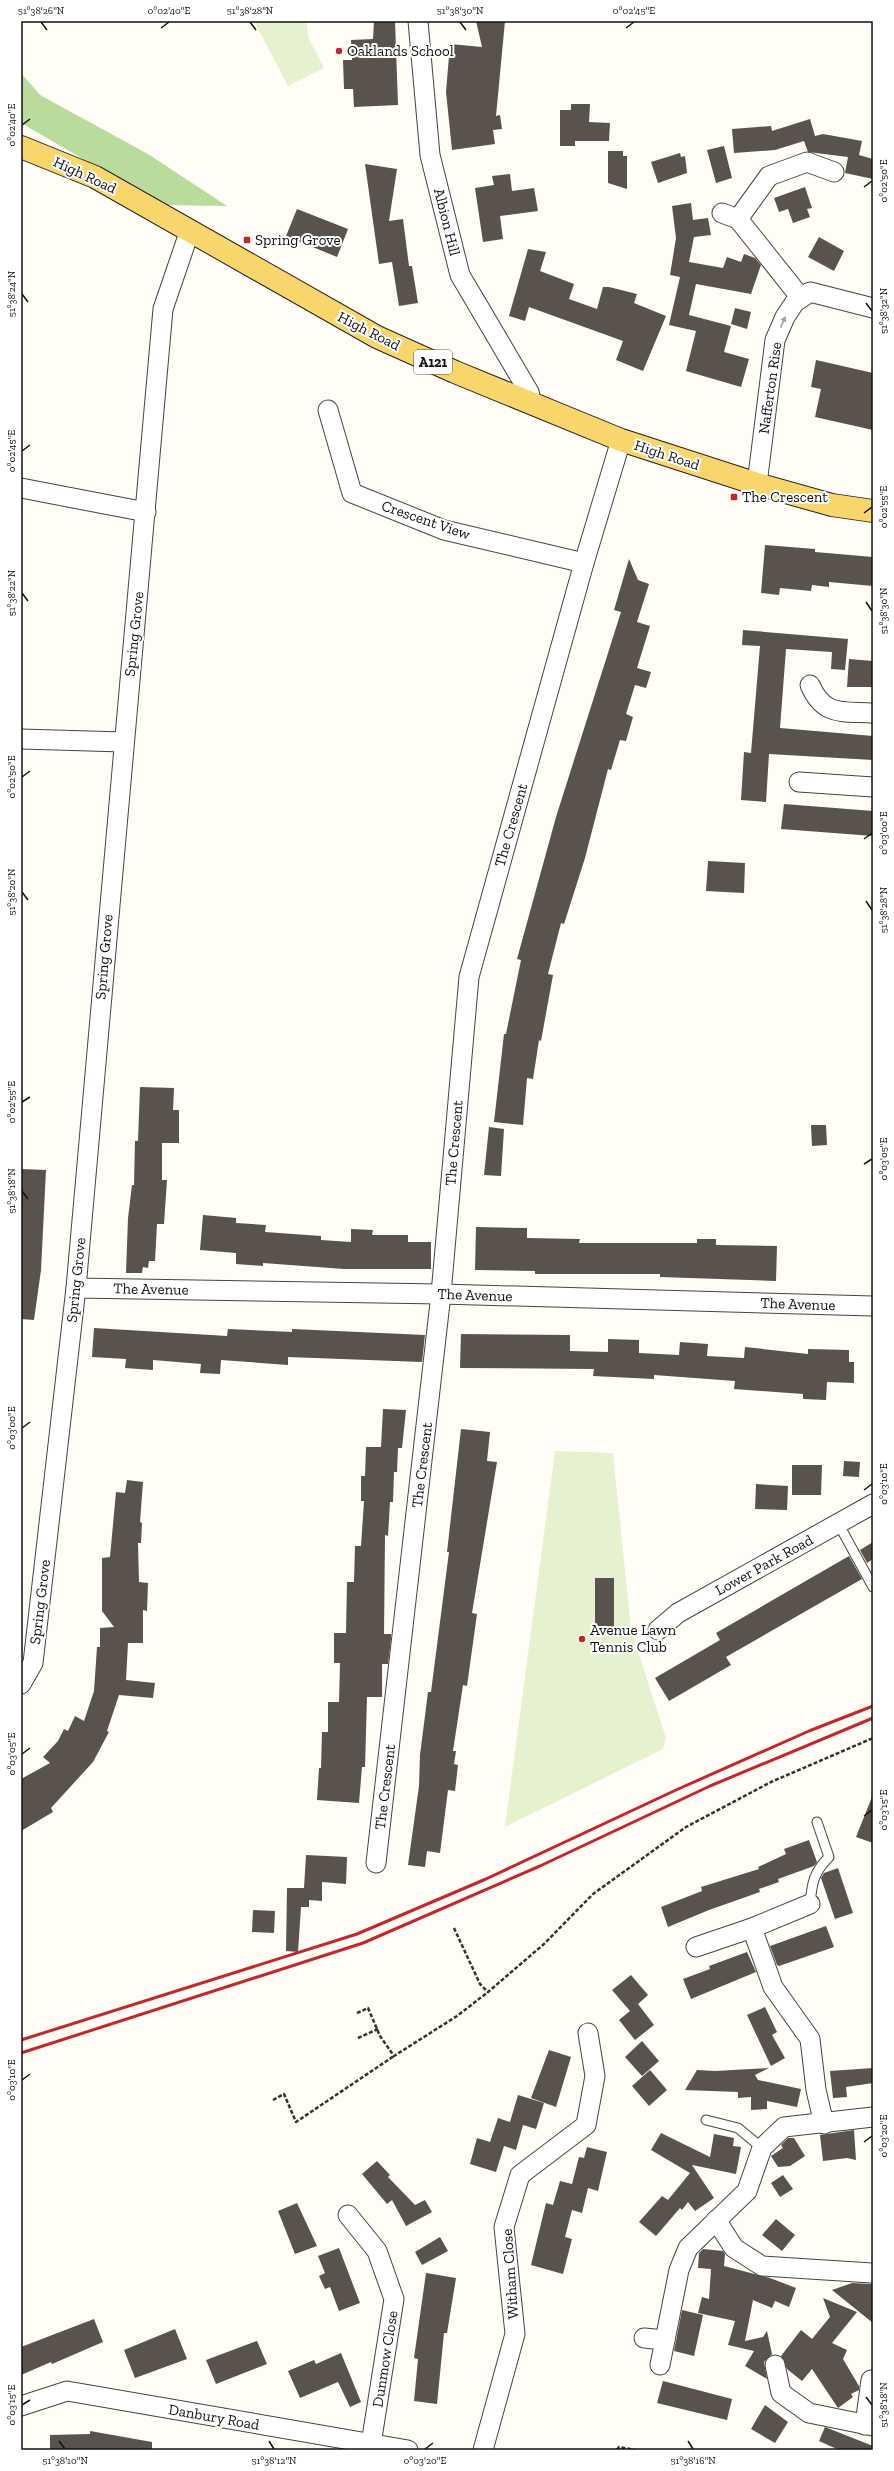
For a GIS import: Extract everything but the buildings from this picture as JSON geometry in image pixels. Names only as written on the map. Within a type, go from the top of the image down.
[{"type":"main road","name":"High Road","points":[[21,147],[95,177],[377,337],[532,404],[621,440],[757,484],[832,505],[873,511]]},
{"type":"street","name":"Albion Hill","points":[[418,21],[430,155],[460,275],[529,392],[532,404]]},
{"type":"street","points":[[834,172],[807,162],[769,176],[730,216],[801,298],[810,292],[873,308]]},
{"type":"street","name":"Spring Grove","points":[[21,1684],[33,1663],[76,1288],[123,742],[146,512],[163,309],[190,230]]},
{"type":"street","name":"Nafferton Rise","points":[[757,484],[775,340],[785,316],[795,302],[801,298]]},
{"type":"street","name":"Crescent View","points":[[328,410],[352,494],[444,530],[584,563]]},
{"type":"street","name":"The Crescent","points":[[376,1863],[441,1294],[469,977],[584,563],[621,440]]},
{"type":"street","points":[[21,488],[146,512]]},
{"type":"street","points":[[810,685],[817,701],[832,711],[873,713]]},
{"type":"street","points":[[21,739],[123,742]]},
{"type":"street","points":[[799,782],[873,787]]},
{"type":"street","name":"The Avenue","points":[[76,1288],[441,1294],[873,1306]]},
{"type":"street","name":"Lower Park Road","points":[[658,1630],[678,1613],[873,1504]]},
{"type":"street","points":[[696,1947],[752,1928],[810,1904]]},
{"type":"street","points":[[752,1928],[773,1987],[810,2039],[816,2090],[824,2124]]},
{"type":"street","name":"Witham Close","points":[[483,2450],[515,2334],[504,2226],[520,2175],[586,2125],[595,2076],[588,2033]]},
{"type":"street","points":[[660,2365],[679,2270],[688,2248],[747,2191],[762,2148],[784,2127],[824,2124],[873,2117]]},
{"type":"street","name":"Dunmow Close","points":[[348,2215],[377,2251],[394,2299],[371,2444]]},
{"type":"street","points":[[716,2220],[734,2248],[762,2266],[872,2273]]},
{"type":"street","points":[[644,2338],[665,2340]]},
{"type":"street","points":[[775,2365],[781,2393],[809,2413],[869,2425],[871,2380]]},
{"type":"street","name":"Danbury Road","points":[[21,2406],[67,2391],[408,2450]]},
{"type":"lane","points":[[838,1523],[873,1587]]},
{"type":"lane","points":[[810,1904],[812,1885],[817,1869],[829,1857],[816,1822]]},
{"type":"lane","points":[[706,2120],[738,2128],[762,2148]]},
{"type":"path","points":[[273,2100],[284,2094],[296,2122],[394,2056],[457,2016],[488,1992],[555,1933],[593,1894],[686,1827],[771,1782],[873,1738]]},
{"type":"path","points":[[454,1928],[479,1982],[488,1992]]},
{"type":"path","points":[[357,2013],[368,2008],[378,2029],[394,2056]]},
{"type":"path","points":[[358,2038],[378,2029]]},
{"type":"path","points":[[617,2450],[619,2447],[636,2450]]},
{"type":"green space","points":[[254,21],[306,21],[309,39],[324,68],[288,86]]},
{"type":"green space","points":[[21,73],[40,95],[148,154],[227,206],[162,205],[21,123]]},
{"type":"green space","name":"Avenue Lawn Tennis Club","points":[[555,1451],[613,1453],[631,1630],[666,1738],[663,1749],[505,1827]]},
{"type":"railway","points":[[21,2040],[357,1934],[486,1879],[676,1790],[809,1731],[873,1706]]},
{"type":"railway","points":[[21,2053],[363,1943],[540,1866],[710,1786],[873,1718]]},
{"type":"place","name":"Oaklands School","points":[[339,51]]},
{"type":"place","name":"Spring Grove","points":[[247,240]]},
{"type":"place","name":"The Crescent","points":[[734,497]]},
{"type":"place","name":"Avenue Lawn Tennis Club","points":[[582,1639]]}]
